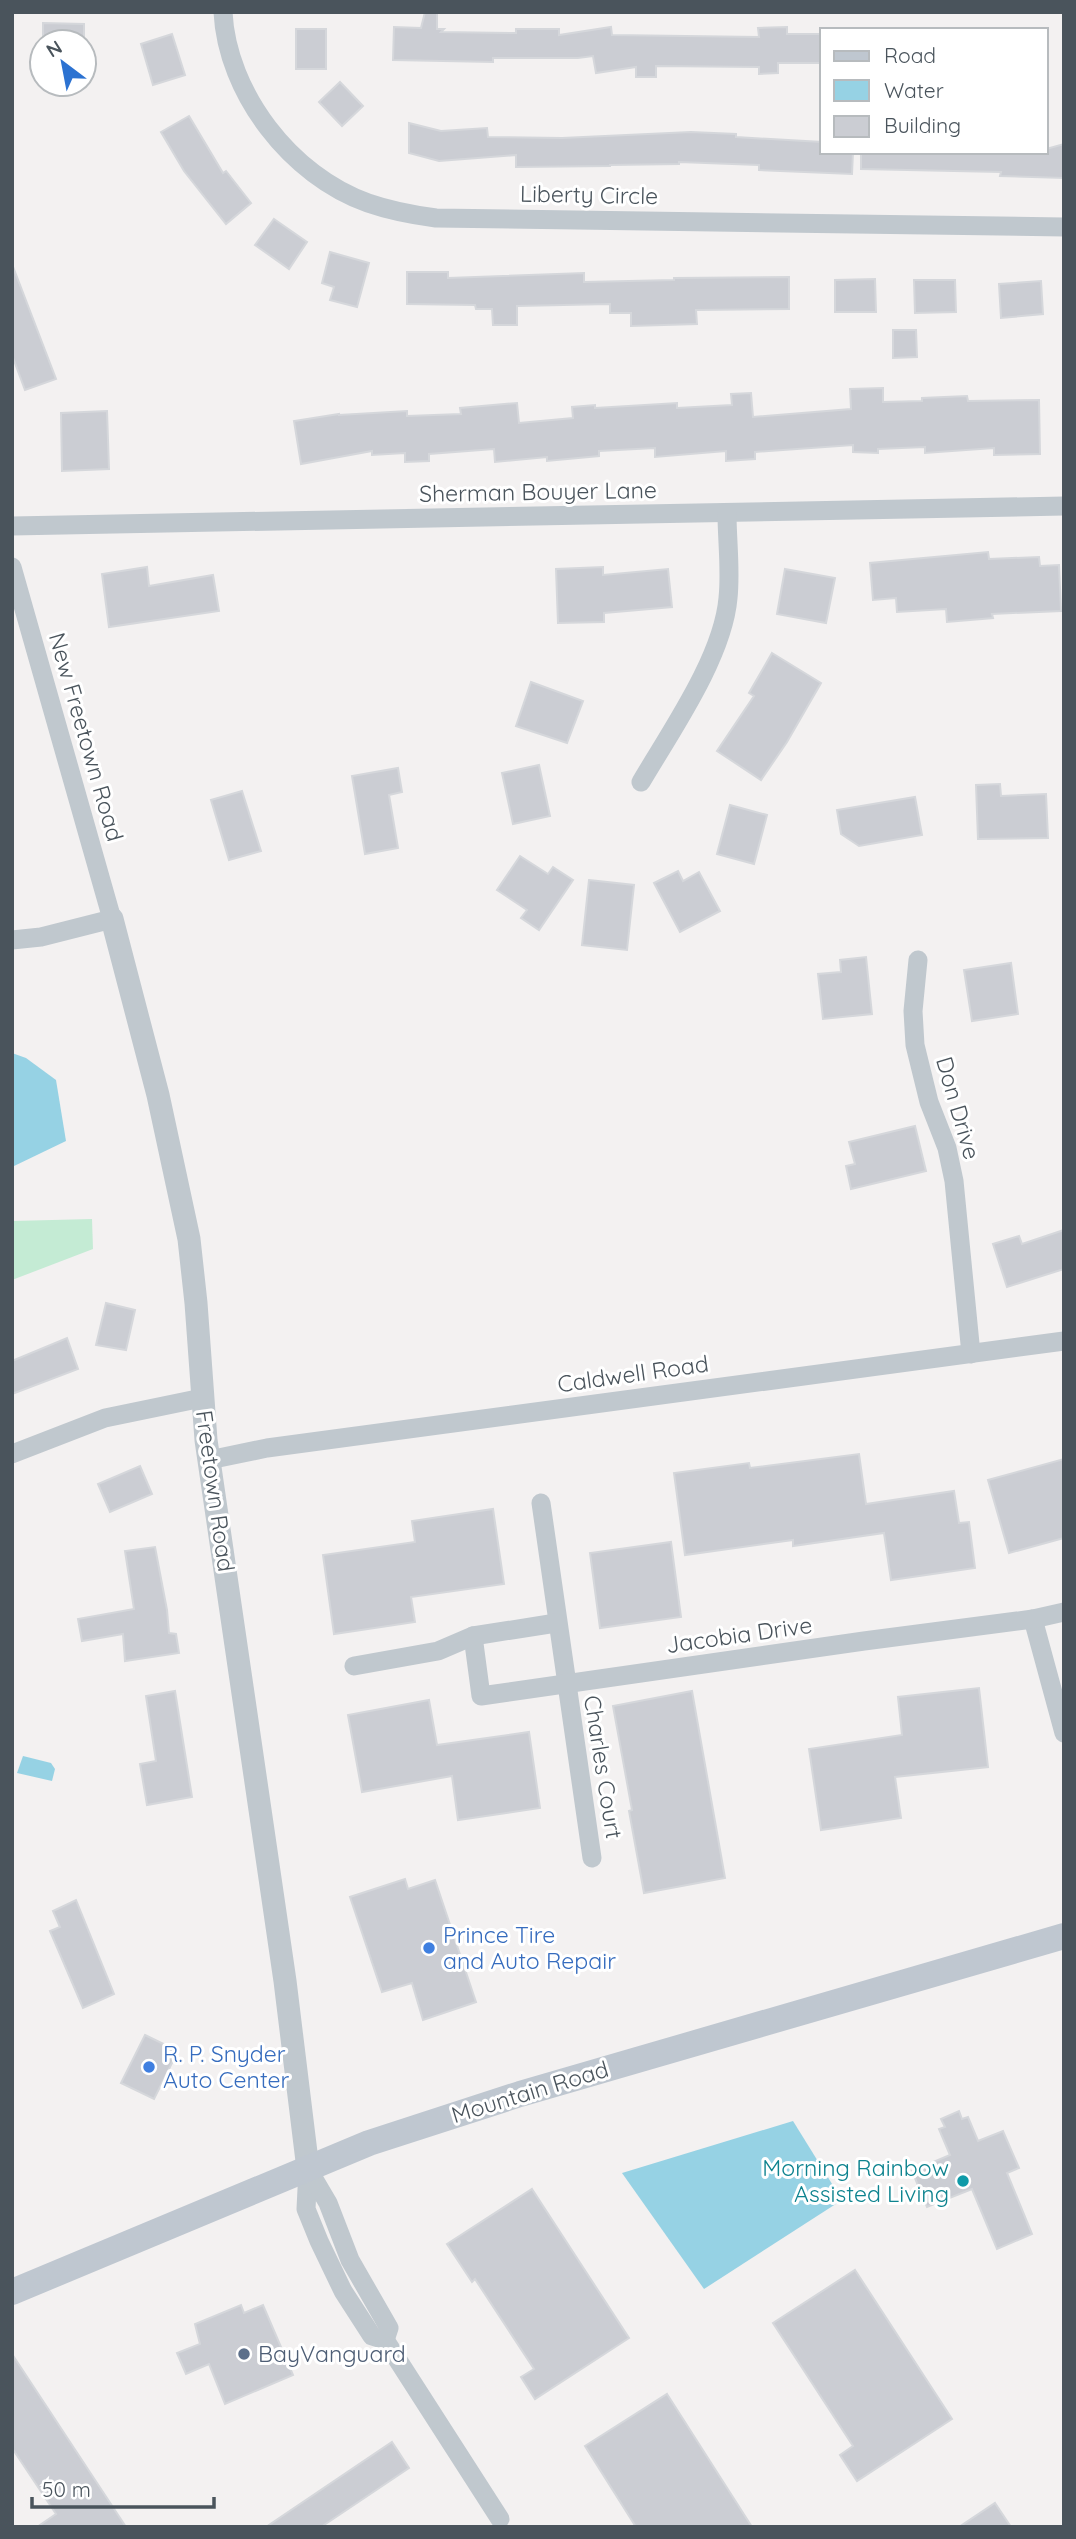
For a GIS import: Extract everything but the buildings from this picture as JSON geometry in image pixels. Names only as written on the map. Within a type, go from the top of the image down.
[{"type":"main road","name":"Mountain Road","points":[[12,2292],[369,2144],[520,2094],[1064,1936]]},
{"type":"street","name":"Liberty Circle","points":[[223,12],[224,30],[232,62],[251,104],[276,138],[307,167],[336,188],[366,202],[403,214],[436,218],[1064,227]]},
{"type":"street","name":"Sherman Bouyer Lane","points":[[12,526],[1064,506]]},
{"type":"street","points":[[641,782],[701,678],[718,642],[728,600],[727,513]]},
{"type":"street","name":"New Freetown Road","points":[[12,568],[112,919]]},
{"type":"street","points":[[12,940],[41,937],[112,919]]},
{"type":"street","name":"Freetown Road","points":[[112,919],[158,1095],[181,1199],[195,1290],[209,1460],[285,1981],[308,2169]]},
{"type":"street","name":"Don Drive","points":[[918,960],[913,1011],[915,1045],[929,1102],[947,1148],[954,1181],[971,1354]]},
{"type":"street","name":"Caldwell Road","points":[[209,1460],[267,1447],[1064,1341]]},
{"type":"street","points":[[12,1454],[105,1418],[202,1398]]},
{"type":"street","name":"Charles Court","points":[[541,1503],[556,1623],[592,1858]]},
{"type":"street","name":"Jacobia Drive","points":[[473,1636],[481,1696],[1033,1619],[1064,1612]]},
{"type":"street","points":[[1033,1619],[1064,1733]]},
{"type":"street","points":[[354,1666],[438,1651],[473,1636],[556,1623]]},
{"type":"street","points":[[308,2169],[328,2203],[350,2260],[389,2328],[386,2340],[500,2519]]},
{"type":"green space","points":[[92,1219],[93,1249],[12,1280],[12,1221]]},
{"type":"water","points":[[12,1053],[26,1058],[56,1080],[66,1141],[12,1167]]},
{"type":"water","points":[[23,1756],[51,1763],[55,1769],[52,1781],[17,1773]]},
{"type":"water","points":[[793,2121],[842,2200],[704,2289],[622,2173]]},
{"type":"place","name":"Prince Tire and Auto Repair","points":[[429,1948]]},
{"type":"place","name":"R. P. Snyder Auto Center","points":[[149,2067]]},
{"type":"place","name":"Morning Rainbow Assisted Living","points":[[963,2181]]},
{"type":"place","name":"BayVanguard","points":[[244,2354]]}]
